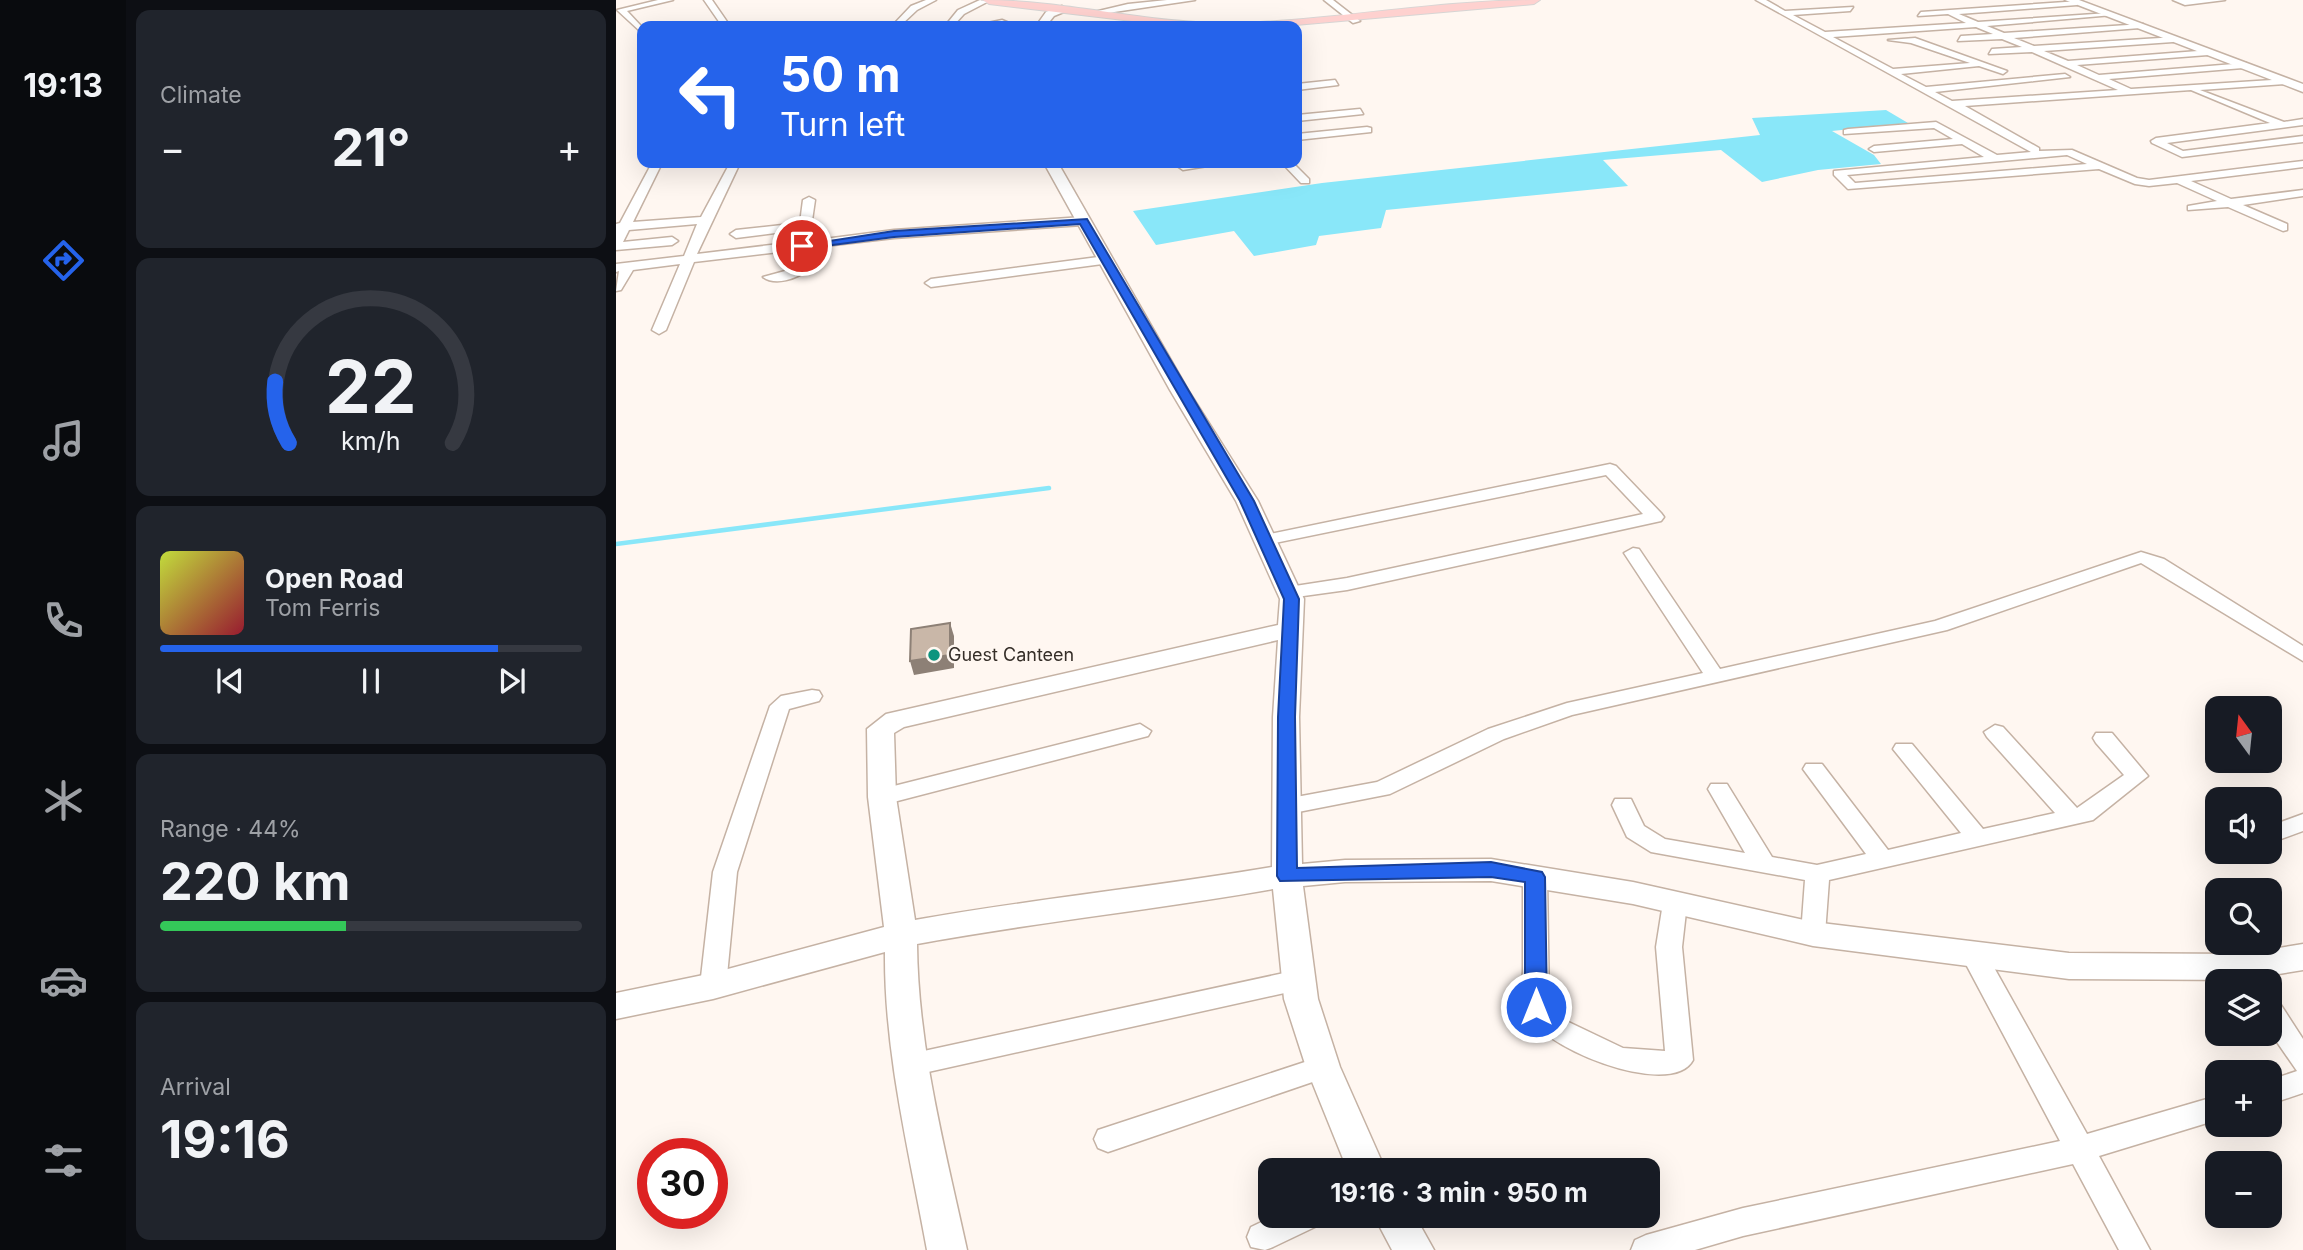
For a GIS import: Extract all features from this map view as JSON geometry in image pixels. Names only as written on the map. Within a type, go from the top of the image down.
[{"type":"main road","points":[[964,0],[1035,3],[1059,10],[1161,21]]},
{"type":"main road","points":[[1302,23],[1354,20],[1525,0],[1541,1]]},
{"type":"main road","points":[[986,1],[1139,21]]},
{"type":"main road","points":[[1302,25],[1541,1]]},
{"type":"street","points":[[637,26],[621,10],[669,0]]},
{"type":"street","points":[[708,0],[723,21]]},
{"type":"street","points":[[901,21],[914,8],[932,0]]},
{"type":"street","points":[[1094,13],[1157,1],[1191,0]]},
{"type":"street","points":[[1328,0],[1354,20]]},
{"type":"street","points":[[1760,0],[2035,150]]},
{"type":"street","points":[[2177,0],[2185,3],[2221,0]]},
{"type":"street","points":[[953,21],[961,12],[986,1]]},
{"type":"street","points":[[1921,14],[2074,1],[2303,88]]},
{"type":"street","points":[[1785,13],[1850,9]]},
{"type":"street","points":[[1047,21],[1059,10]]},
{"type":"street","points":[[1949,12],[2134,93]]},
{"type":"street","points":[[1823,35],[2109,15]]},
{"type":"street","points":[[1807,26],[1875,21]]},
{"type":"street","points":[[1961,39],[2140,26]]},
{"type":"street","points":[[1838,44],[1907,39],[2003,71]]},
{"type":"street","points":[[1992,52],[2173,39]]},
{"type":"street","points":[[1896,51],[1936,48]]},
{"type":"street","points":[[1857,54],[1883,52]]},
{"type":"street","points":[[2042,65],[2208,52]]},
{"type":"street","points":[[1874,63],[1960,56]]},
{"type":"street","points":[[1889,72],[1985,65]]},
{"type":"street","points":[[2099,77],[2243,65]]},
{"type":"street","points":[[1923,90],[2065,77]]},
{"type":"street","points":[[1955,104],[2284,81]]},
{"type":"street","points":[[1302,86],[1335,83]]},
{"type":"street","points":[[2217,87],[2243,97]]},
{"type":"street","points":[[2190,89],[2303,132]]},
{"type":"street","points":[[1302,118],[1360,112]]},
{"type":"street","points":[[2303,122],[2156,141],[2182,154],[2303,139]]},
{"type":"street","points":[[1848,132],[1932,124],[1994,158]]},
{"type":"street","points":[[1302,136],[1367,130]]},
{"type":"street","points":[[1874,149],[1964,141]]},
{"type":"street","points":[[2103,166],[1852,187],[1838,173],[2068,152],[2103,166],[2143,183],[2303,164]]},
{"type":"street","points":[[654,168],[620,227],[616,244],[671,241]]},
{"type":"street","points":[[659,330],[705,220],[732,168]]},
{"type":"street","points":[[1054,168],[1247,501],[1292,599],[1286,717],[1287,876],[1298,980],[1301,999],[1323,1067],[1362,1158]]},
{"type":"street","points":[[1292,168],[1305,181]]},
{"type":"street","points":[[2178,180],[2288,226],[2258,231]]},
{"type":"street","points":[[2192,208],[2303,193]]},
{"type":"street","points":[[769,277],[799,273],[802,269],[802,246],[810,200]]},
{"type":"street","points":[[620,227],[705,220]]},
{"type":"street","points":[[981,241],[1085,224]]},
{"type":"street","points":[[616,287],[622,267],[894,234],[1085,224]]},
{"type":"street","points":[[730,255],[737,228],[805,226]]},
{"type":"street","points":[[931,283],[1106,260]]},
{"type":"street","points":[[1265,540],[1610,469],[1655,517],[1347,584],[1289,592]]},
{"type":"street","points":[[1633,553],[1714,676]]},
{"type":"street","points":[[1288,806],[1382,789],[1508,730],[1567,710],[1940,626],[2141,557],[2158,563],[2303,655]]},
{"type":"street","points":[[947,1250],[911,1065],[901,991],[901,935],[882,797],[880,729],[884,724],[1292,629]]},
{"type":"street","points":[[713,986],[725,872],[732,843],[780,706],[788,701],[812,696]]},
{"type":"street","points":[[882,797],[1140,731]]},
{"type":"street","points":[[1994,732],[2072,817]]},
{"type":"street","points":[[1623,805],[1635,831],[1652,843],[1817,874],[2085,814],[2137,776],[2104,738]]},
{"type":"street","points":[[1904,749],[1978,838]]},
{"type":"street","points":[[1814,769],[1883,859]]},
{"type":"street","points":[[1719,789],[1765,866]]},
{"type":"street","points":[[2282,830],[2303,822]]},
{"type":"street","points":[[616,1006],[713,986],[901,935],[1021,913],[1185,893],[1287,876],[1345,871],[1491,870],[1675,903],[1813,934],[2069,966],[2205,972]]},
{"type":"street","points":[[1813,934],[1817,874]]},
{"type":"street","points":[[1535,877],[1536,1007],[1549,1025],[1620,1059],[1675,1063],[1679,1060],[1669,947],[1675,903]]},
{"type":"street","points":[[1973,953],[2135,1250]]},
{"type":"street","points":[[2263,969],[2303,957]]},
{"type":"street","points":[[911,1065],[1298,980]]},
{"type":"street","points":[[2282,1029],[2303,1062]]},
{"type":"street","points":[[1108,1139],[1323,1067]]},
{"type":"street","points":[[2282,1088],[2303,1082]]},
{"type":"street","points":[[1646,1250],[1743,1222],[2081,1149],[2205,1112]]},
{"type":"street","points":[[1262,1237],[1281,1228]]},
{"type":"street","points":[[1400,1228],[1414,1250]]},
{"type":"water","points":[[1886,110],[1908,123],[1832,131],[1874,155],[1881,164],[1818,170],[1762,182],[1721,150],[1603,160],[1628,186],[1386,210],[1381,228],[1319,236],[1316,245],[1254,256],[1234,231],[1156,245],[1133,211],[1322,183],[1760,135],[1752,118]]},
{"type":"building","points":[[950,623],[950,655],[910,661],[911,629]]},
{"type":"waterway","points":[[616,544],[1049,488]]},
{"type":"place","name":"Guest Canteen","points":[[934,655]]},
{"type":"route","points":[[802,246],[894,234],[1083,221],[1247,501],[1292,599],[1286,717],[1287,876],[1345,871],[1491,870],[1535,877],[1536,1007]]}]
